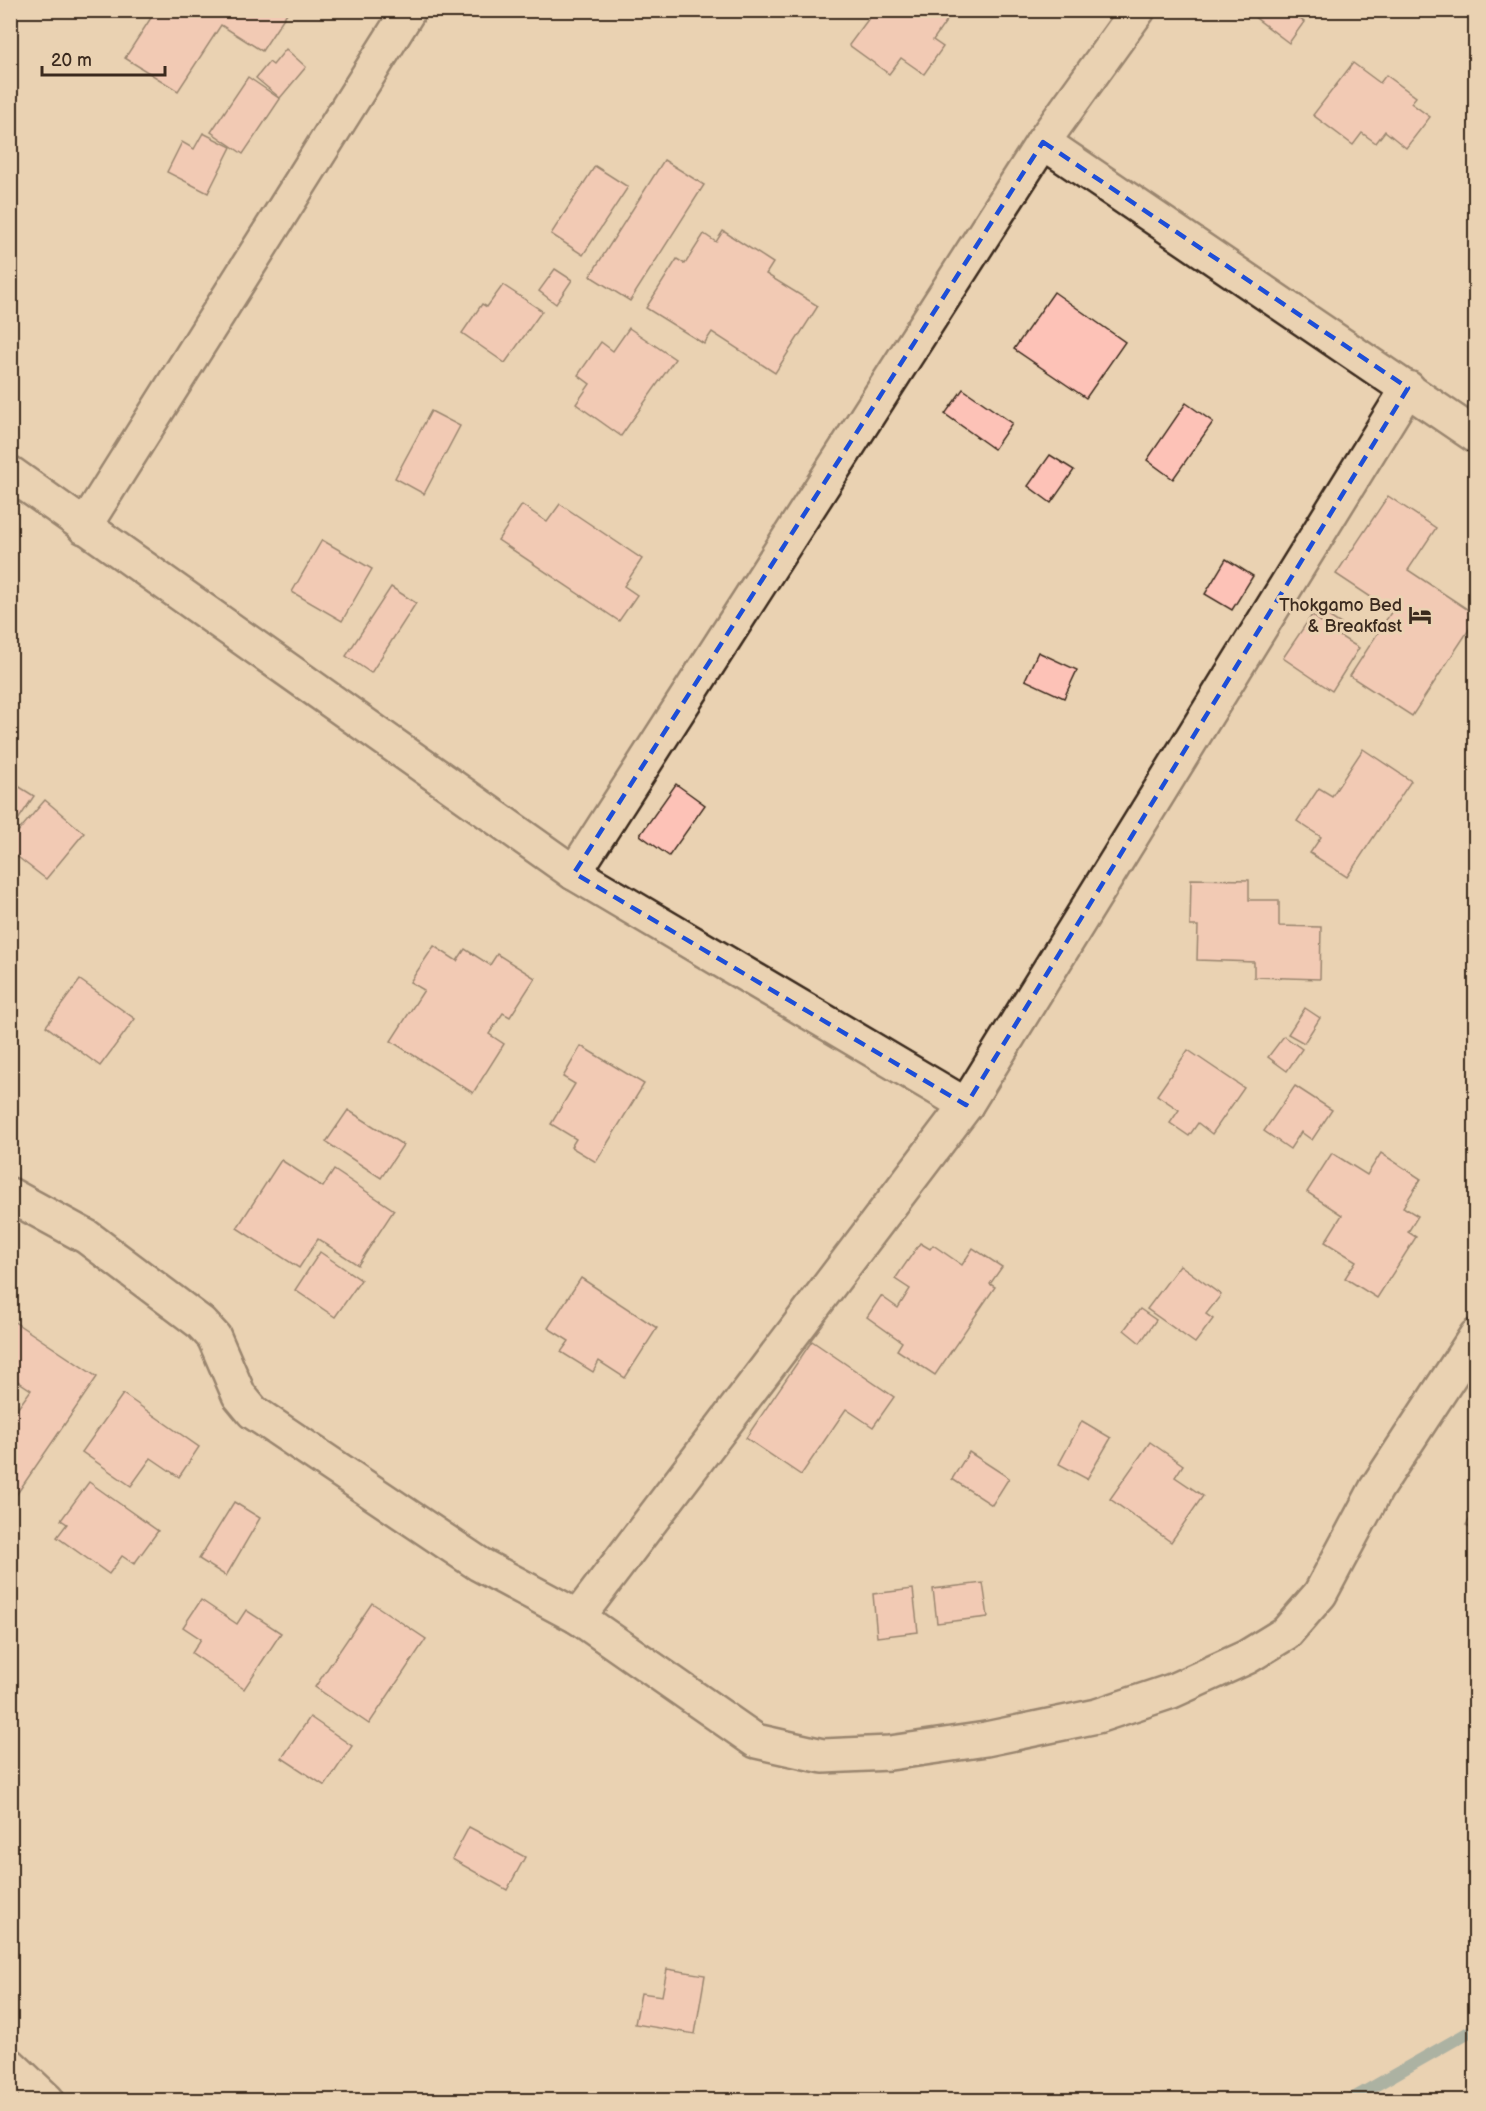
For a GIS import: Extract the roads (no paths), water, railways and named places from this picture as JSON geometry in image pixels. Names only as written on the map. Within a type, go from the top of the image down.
[{"type":"main road","points":[[84,526],[409,10]]},
{"type":"main road","points":[[574,873],[1042,142],[1138,10]]},
{"type":"main road","points":[[1042,142],[1476,436]]},
{"type":"main road","points":[[578,1617],[966,1106],[1408,388]]},
{"type":"main road","points":[[10,472],[574,873],[966,1106]]},
{"type":"main road","points":[[10,1196],[87,1237],[201,1323],[214,1337],[239,1395],[253,1412],[479,1564],[578,1617],[756,1740],[823,1756],[890,1754],[986,1739],[1097,1716],[1172,1691],[1247,1657],[1286,1632],[1320,1594],[1376,1489],[1476,1336]]},
{"type":"main road","points":[[10,2065],[47,2100]]},
{"type":"waterway","points":[[1350,2100],[1476,2028]]},
{"type":"place","name":"Thokgamo Bed & Breakfast","points":[[1420,615]]}]
